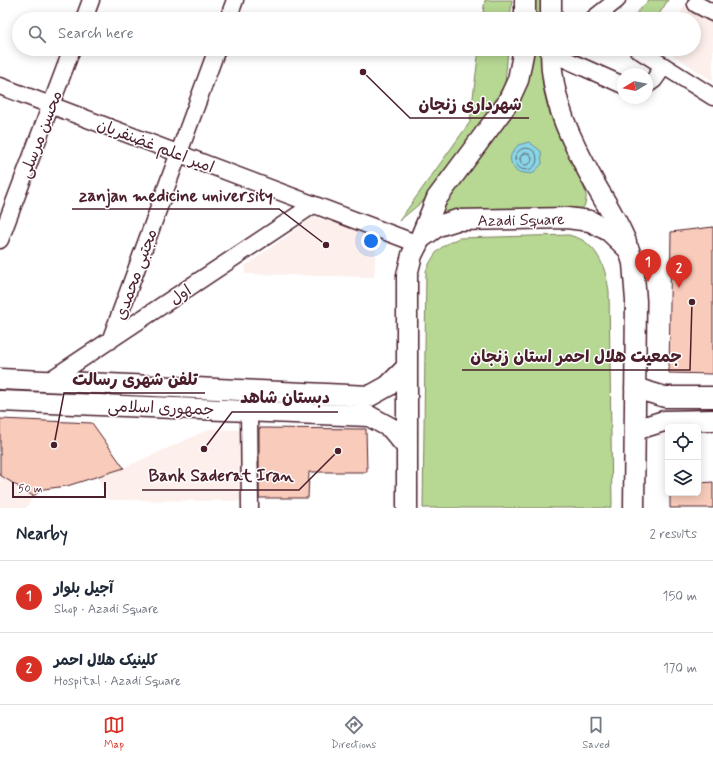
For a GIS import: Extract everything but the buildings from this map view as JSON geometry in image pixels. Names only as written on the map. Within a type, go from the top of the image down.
[{"type":"main road","points":[[525,0],[525,12]]},
{"type":"main road","points":[[551,0],[551,12]]},
{"type":"main road","points":[[407,508],[407,275],[412,255],[437,198],[507,104],[518,80],[523,56]]},
{"type":"main road","points":[[552,56],[552,80],[559,108],[572,141],[620,226],[633,263],[636,301],[634,508]]},
{"type":"main road","name":"Azadi Square","points":[[419,241],[438,226],[457,220],[567,218],[590,221],[609,231],[629,250]]},
{"type":"main road","name":"جمهوری اسلامی","points":[[0,379],[370,396],[388,386],[406,367]]},
{"type":"main road","points":[[635,388],[665,397],[713,397]]},
{"type":"main road","points":[[664,421],[661,413],[661,405],[665,397]]},
{"type":"main road","name":"جمهوری اسلامی","points":[[0,401],[369,416],[391,428],[406,447]]},
{"type":"main road","points":[[635,430],[664,421],[713,420]]},
{"type":"street","points":[[87,12],[91,0]]},
{"type":"street","points":[[231,12],[235,0]]},
{"type":"street","points":[[602,12],[617,0]]},
{"type":"street","points":[[696,4],[713,13]]},
{"type":"street","name":"محسن مرسلی","points":[[0,240],[69,56]]},
{"type":"street","name":"مجتبی محمدی","points":[[110,340],[214,56]]},
{"type":"street","points":[[564,56],[617,82]]},
{"type":"street","points":[[648,56],[713,97]]},
{"type":"street","points":[[653,81],[664,66]]},
{"type":"street","name":"امیر اعلم غضنفریان","points":[[0,86],[313,205],[419,241]]},
{"type":"street","name":"اول","points":[[47,382],[313,205]]},
{"type":"street","points":[[249,411],[250,508]]},
{"type":"shaded area","points":[[688,0],[713,0],[713,81],[675,56],[701,56],[701,12],[681,12]]},
{"type":"shaded area","points":[[314,217],[377,236],[374,277],[245,274],[245,266]]},
{"type":"shaded area","points":[[210,429],[241,430],[241,501],[108,500],[98,477],[124,468]]},
{"type":"shaded area","points":[[0,475],[33,496],[26,508],[0,508]]},
{"type":"green space","points":[[485,0],[512,0],[511,12],[483,12]]},
{"type":"green space","points":[[531,0],[543,0],[543,12],[531,12]]},
{"type":"green space","points":[[649,0],[668,0],[660,12],[638,12]]},
{"type":"green space","points":[[478,56],[507,56],[505,83],[492,106],[429,196],[399,221],[470,122]]},
{"type":"green space","points":[[528,56],[542,56],[542,81],[544,92],[550,114],[559,136],[584,189],[586,200],[583,208],[458,211],[436,219],[446,203],[515,108]]},
{"type":"green space","points":[[569,235],[579,238],[595,251],[602,263],[609,291],[612,505],[610,508],[423,508],[426,271],[432,259],[438,250],[459,238]]},
{"type":"water","points":[[529,142],[541,151],[542,164],[532,174],[517,172],[510,158],[512,153],[518,145]]},
{"type":"place","name":"شهرداری زنجان","points":[[363,72]]},
{"type":"place","name":"zanjan medicine university","points":[[326,245]]},
{"type":"place","name":"آجیل بلوار","points":[[648,282]]},
{"type":"place","name":"کلینیک هلال احمر","points":[[679,288]]},
{"type":"place","name":"جمعیت هلال احمر استان زنجان","points":[[692,302]]},
{"type":"place","name":"تلفن شهری رسالت","points":[[54,445]]},
{"type":"place","name":"دبستان شاهد","points":[[204,449]]},
{"type":"place","name":"Bank Saderat Iran","points":[[338,451]]}]
